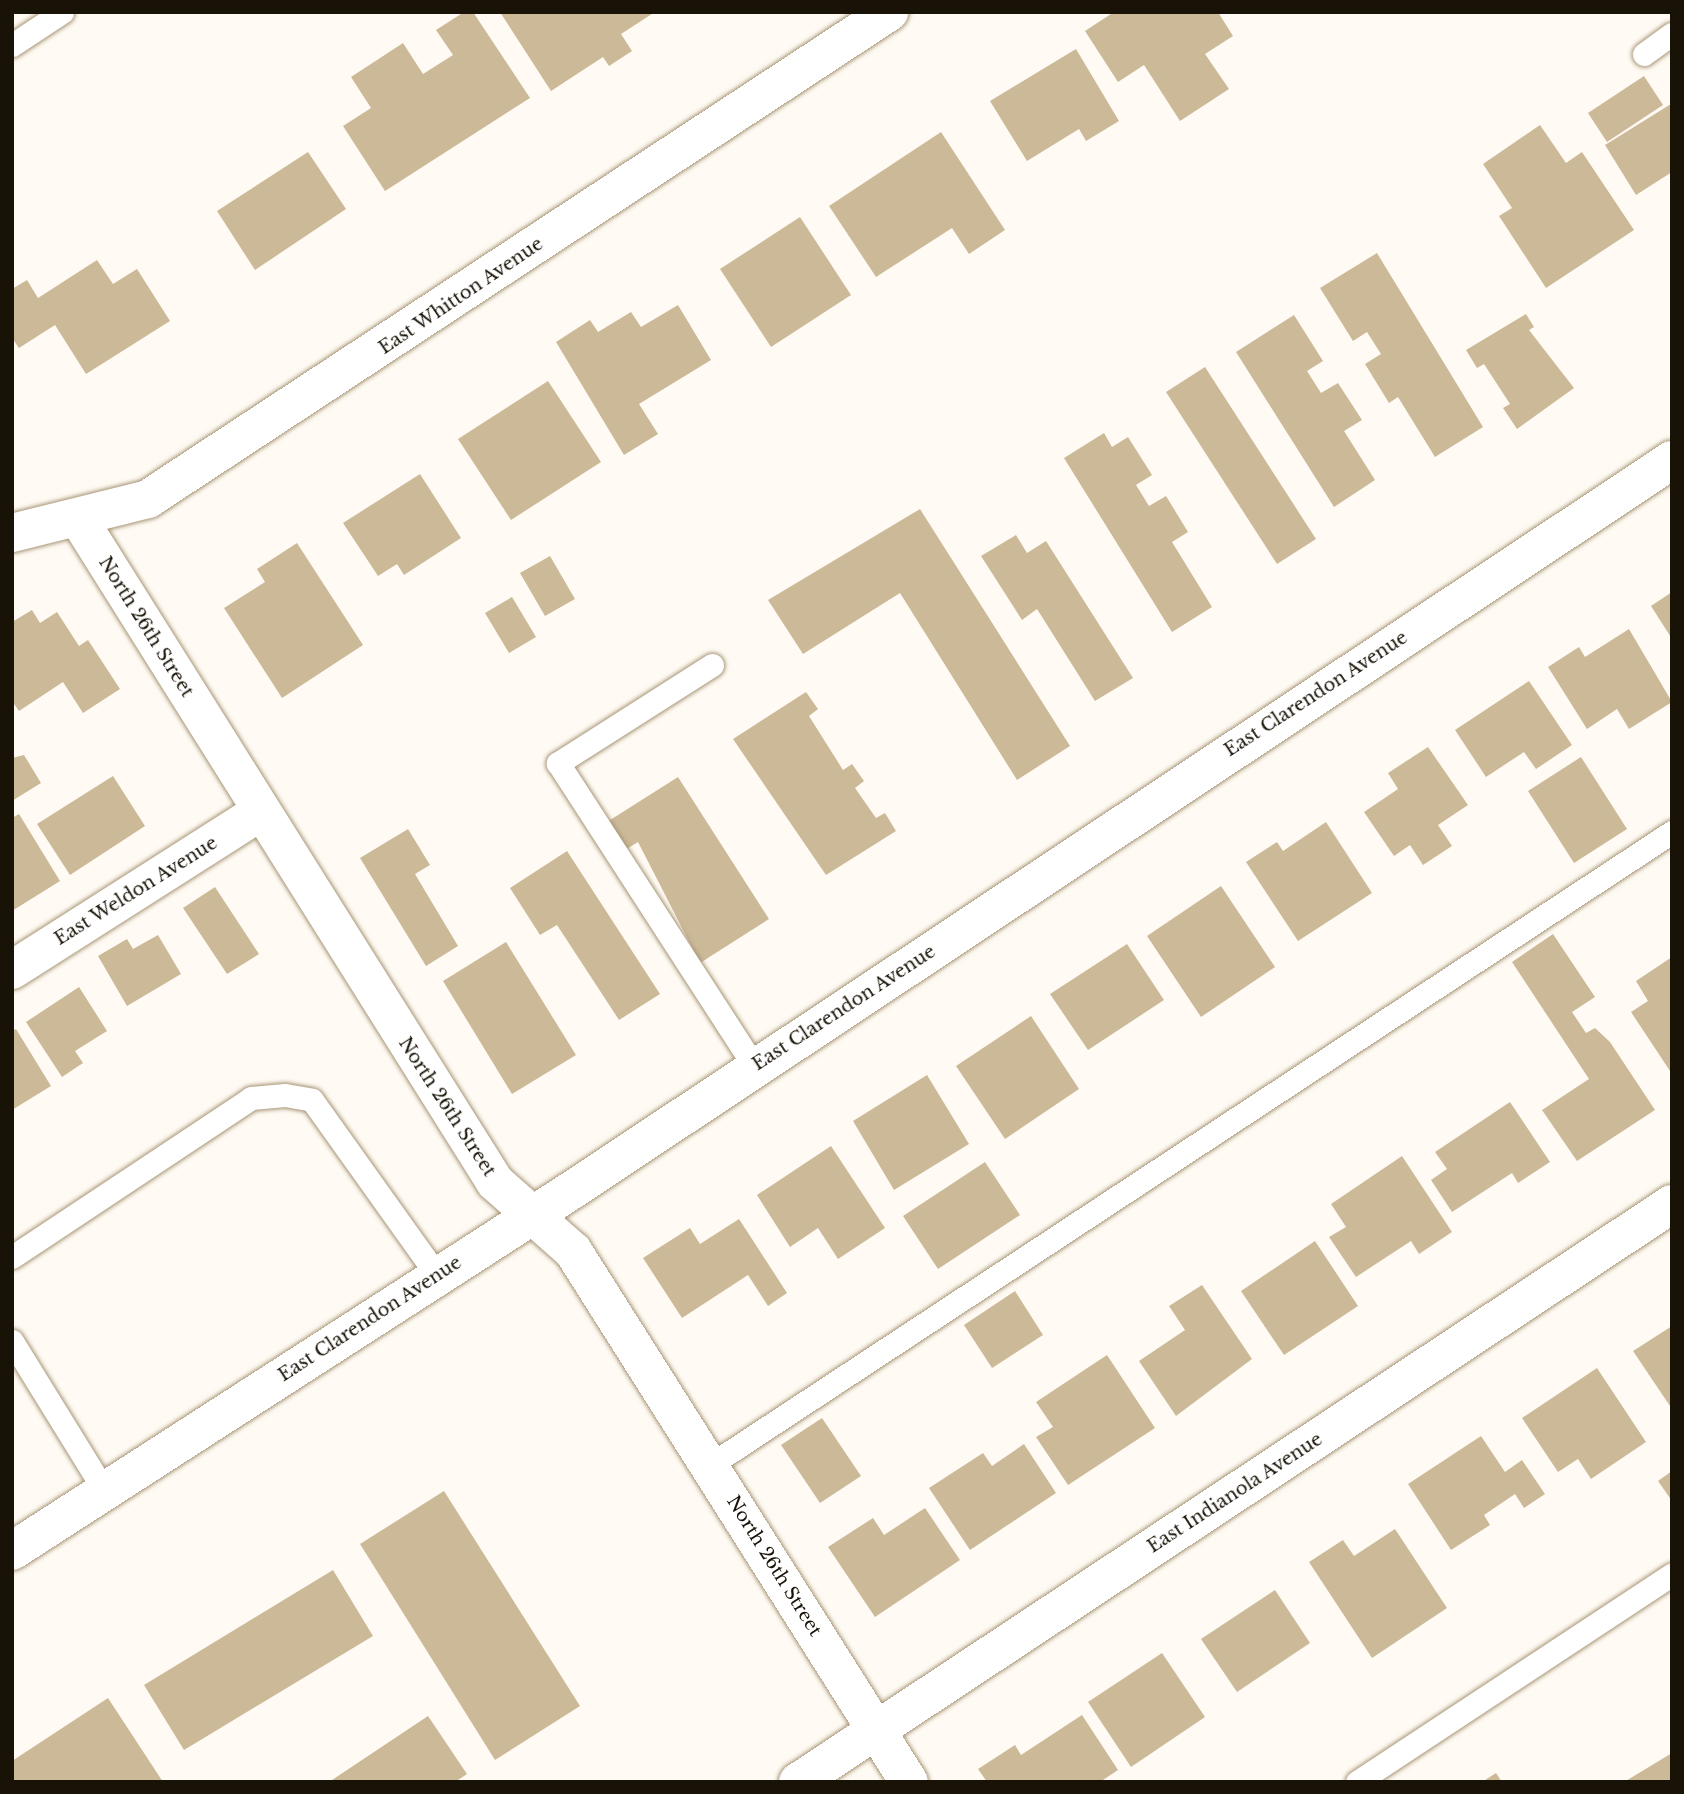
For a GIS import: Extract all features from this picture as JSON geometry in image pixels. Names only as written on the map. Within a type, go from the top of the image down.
[{"type":"street","name":"East Whitton Avenue","points":[[12,533],[148,499],[210,461],[889,12]]},
{"type":"street","name":"East Clarendon Avenue","points":[[12,1551],[530,1215],[1672,460]]},
{"type":"street","name":"North 26th Street","points":[[78,518],[260,812],[495,1182],[573,1251],[909,1782]]},
{"type":"street","name":"East Weldon Avenue","points":[[12,970],[260,812]]},
{"type":"street","name":"East Indianola Avenue","points":[[798,1782],[1672,1204]]},
{"type":"lane","points":[[12,45],[62,12]]},
{"type":"lane","points":[[1644,54],[1672,34]]},
{"type":"lane","points":[[712,665],[558,763],[754,1066]]},
{"type":"lane","points":[[710,1465],[1672,832]]},
{"type":"lane","points":[[12,1257],[251,1098],[285,1095],[312,1100],[437,1275]]},
{"type":"lane","points":[[12,1341],[104,1490]]},
{"type":"lane","points":[[1357,1782],[1672,1574]]},
{"type":"building","points":[[464,12],[473,12],[530,98],[385,191],[343,126],[371,108],[351,77],[403,43],[423,74],[453,55],[436,30]]},
{"type":"building","points":[[500,12],[655,12],[621,34],[632,51],[609,66],[603,57],[551,91]]},
{"type":"building","points":[[1114,12],[1218,12],[1233,36],[1205,54],[1229,89],[1180,121],[1144,65],[1118,82],[1085,31]]},
{"type":"building","points":[[1076,49],[1119,121],[1086,141],[1079,129],[1027,161],[990,101]]},
{"type":"building","points":[[1644,76],[1663,105],[1607,142],[1588,113]]},
{"type":"building","points":[[1671,104],[1672,172],[1636,195],[1605,145]]},
{"type":"building","points":[[1540,125],[1566,163],[1582,152],[1634,230],[1546,288],[1499,216],[1512,208],[1483,164]]},
{"type":"building","points":[[941,132],[1005,230],[969,254],[952,228],[876,277],[829,206]]},
{"type":"building","points":[[308,152],[346,209],[255,270],[217,211]]},
{"type":"building","points":[[800,217],[851,295],[771,347],[720,269]]},
{"type":"building","points":[[1377,253],[1483,427],[1435,457],[1398,397],[1389,403],[1365,364],[1381,354],[1367,332],[1353,341],[1320,288]]},
{"type":"building","points":[[97,260],[113,284],[137,269],[170,321],[86,374],[55,325],[19,348],[12,338],[12,289],[27,280],[38,298]]},
{"type":"building","points":[[678,305],[711,360],[639,404],[658,434],[624,455],[556,342],[590,320],[598,332],[631,312],[641,327]]},
{"type":"building","points":[[1526,314],[1534,327],[1529,330],[1574,388],[1517,429],[1503,408],[1510,404],[1484,364],[1477,368],[1466,350]]},
{"type":"building","points":[[1294,315],[1323,361],[1307,371],[1321,393],[1338,383],[1362,420],[1344,431],[1375,480],[1334,507],[1236,352]]},
{"type":"building","points":[[1205,367],[1316,539],[1277,564],[1166,392]]},
{"type":"building","points":[[548,381],[601,462],[511,520],[458,439]]},
{"type":"building","points":[[1104,433],[1112,447],[1128,437],[1152,475],[1136,485],[1149,506],[1166,496],[1188,532],[1172,542],[1212,607],[1172,632],[1064,458]]},
{"type":"building","points":[[420,474],[461,538],[404,575],[397,564],[378,576],[343,523]]},
{"type":"building","points":[[920,509],[1070,746],[1017,780],[900,593],[803,654],[768,600]]},
{"type":"building","points":[[1016,535],[1027,553],[1046,541],[1133,678],[1095,701],[1037,609],[1022,620],[981,556]]},
{"type":"building","points":[[297,543],[363,645],[282,698],[224,608],[265,582],[257,569]]},
{"type":"building","points":[[550,556],[575,599],[545,616],[520,573]]},
{"type":"building","points":[[1672,592],[1672,639],[1651,606]]},
{"type":"building","points":[[512,597],[536,637],[509,653],[485,613]]},
{"type":"building","points":[[32,610],[40,623],[57,612],[79,646],[88,640],[120,689],[83,713],[63,682],[19,711],[12,701],[12,622]]},
{"type":"building","points":[[1629,629],[1672,702],[1629,729],[1617,709],[1587,729],[1548,667],[1579,647],[1585,657]]},
{"type":"building","points":[[1529,681],[1572,745],[1536,769],[1524,752],[1486,777],[1455,730]]},
{"type":"building","points":[[806,692],[818,709],[809,716],[843,770],[852,764],[864,781],[855,788],[876,818],[885,813],[896,831],[826,875],[733,739]]},
{"type":"building","points":[[1428,747],[1468,805],[1438,825],[1452,846],[1423,865],[1410,845],[1394,856],[1364,812],[1398,789],[1388,773]]},
{"type":"building","points":[[24,755],[41,783],[12,801],[12,758]]},
{"type":"building","points":[[1581,757],[1627,829],[1574,863],[1528,791]]},
{"type":"building","points":[[113,776],[145,826],[70,875],[37,824]]},
{"type":"building","points":[[678,777],[769,919],[700,963],[638,842],[625,850],[607,822]]},
{"type":"building","points":[[19,814],[60,881],[12,911],[12,818]]},
{"type":"building","points":[[1326,822],[1372,893],[1298,941],[1246,862],[1277,842],[1283,851]]},
{"type":"building","points":[[408,829],[430,865],[415,874],[458,946],[426,966],[360,858]]},
{"type":"building","points":[[567,851],[660,994],[619,1020],[557,925],[540,935],[510,888]]},
{"type":"building","points":[[1221,886],[1275,967],[1201,1017],[1147,936]]},
{"type":"building","points":[[215,887],[259,954],[227,974],[183,908]]},
{"type":"building","points":[[1553,934],[1595,997],[1572,1012],[1586,1033],[1595,1028],[1610,1042],[1655,1110],[1577,1161],[1542,1110],[1589,1079],[1512,962]]},
{"type":"building","points":[[158,935],[181,974],[127,1006],[98,956],[127,939],[133,949]]},
{"type":"building","points":[[506,942],[576,1055],[512,1094],[443,981]]},
{"type":"building","points":[[1127,944],[1164,1000],[1088,1050],[1050,994]]},
{"type":"building","points":[[1672,957],[1672,1074],[1631,1012],[1648,1001],[1636,981]]},
{"type":"building","points":[[79,987],[107,1031],[75,1051],[83,1063],[62,1077],[26,1022]]},
{"type":"building","points":[[1031,1016],[1079,1089],[1005,1139],[956,1066]]},
{"type":"building","points":[[16,1029],[51,1086],[12,1110],[12,1031]]},
{"type":"building","points":[[927,1075],[969,1144],[894,1190],[853,1121]]},
{"type":"building","points":[[1510,1102],[1550,1162],[1518,1183],[1512,1173],[1452,1212],[1431,1180],[1447,1169],[1435,1152]]},
{"type":"building","points":[[831,1146],[885,1228],[838,1259],[818,1228],[790,1247],[757,1195]]},
{"type":"building","points":[[1402,1156],[1452,1232],[1419,1254],[1411,1241],[1356,1277],[1329,1237],[1346,1227],[1331,1204]]},
{"type":"building","points":[[985,1162],[1020,1215],[938,1269],[903,1216]]},
{"type":"building","points":[[739,1219],[787,1293],[768,1306],[748,1275],[682,1318],[643,1258],[690,1228],[700,1244]]},
{"type":"building","points":[[1315,1241],[1358,1306],[1284,1355],[1241,1291]]},
{"type":"building","points":[[1202,1285],[1252,1359],[1176,1416],[1139,1361],[1185,1330],[1169,1306]]},
{"type":"building","points":[[1015,1291],[1043,1335],[992,1368],[964,1325]]},
{"type":"building","points":[[1672,1326],[1672,1409],[1633,1351]]},
{"type":"building","points":[[1107,1355],[1155,1428],[1068,1485],[1036,1437],[1053,1427],[1036,1402]]},
{"type":"building","points":[[1597,1368],[1646,1442],[1591,1479],[1578,1459],[1558,1472],[1522,1418]]},
{"type":"building","points":[[822,1418],[861,1476],[820,1503],[781,1445]]},
{"type":"building","points":[[1481,1436],[1505,1472],[1522,1460],[1545,1494],[1524,1508],[1515,1494],[1484,1515],[1490,1525],[1451,1550],[1408,1484]]},
{"type":"building","points":[[1024,1444],[1056,1493],[970,1550],[929,1488],[983,1453],[992,1466]]},
{"type":"building","points":[[1672,1471],[1672,1501],[1658,1481]]},
{"type":"building","points":[[444,1491],[580,1706],[495,1760],[360,1544]]},
{"type":"building","points":[[925,1508],[960,1560],[875,1617],[828,1547],[873,1518],[884,1535]]},
{"type":"building","points":[[1395,1529],[1447,1608],[1372,1658],[1309,1562],[1343,1540],[1354,1556]]},
{"type":"building","points":[[333,1570],[373,1636],[184,1750],[144,1685]]},
{"type":"building","points":[[1275,1590],[1310,1643],[1237,1692],[1201,1639]]},
{"type":"building","points":[[1162,1653],[1205,1717],[1131,1767],[1088,1702]]},
{"type":"building","points":[[108,1698],[163,1782],[12,1782],[12,1761]]},
{"type":"building","points":[[1082,1715],[1118,1770],[1100,1782],[987,1782],[978,1769],[1015,1745],[1021,1755]]},
{"type":"building","points":[[428,1716],[467,1774],[455,1782],[329,1782]]},
{"type":"building","points":[[1672,1753],[1672,1782],[1624,1782]]},
{"type":"building","points":[[1496,1773],[1502,1782],[1482,1782]]}]
